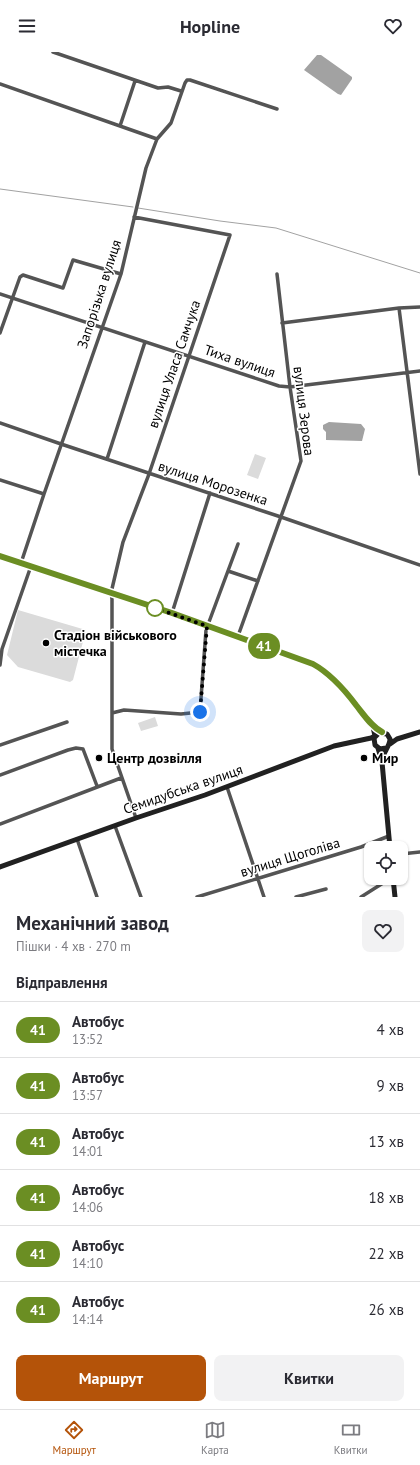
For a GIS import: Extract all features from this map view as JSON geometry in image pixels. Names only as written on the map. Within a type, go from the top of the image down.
[{"type":"main road","points":[[0,556],[238,636],[313,664],[324,670],[347,693],[374,730],[374,740],[382,764],[389,841]]},
{"type":"main road","points":[[371,724],[382,732],[395,737],[420,732]]},
{"type":"main road","points":[[375,736],[382,732]]},
{"type":"main road","points":[[382,764],[390,739],[388,735]]},
{"type":"main road","name":"Семидубська вулиця","points":[[0,867],[77,838],[227,787],[334,746],[364,740],[375,736]]},
{"type":"main road","points":[[364,740],[376,746],[388,746],[395,740],[404,736]]},
{"type":"main road","points":[[393,885],[394,897]]},
{"type":"street","points":[[53,52],[158,88],[168,87],[181,91],[186,81],[190,80],[277,109]]},
{"type":"street","points":[[120,126],[135,81]]},
{"type":"street","points":[[0,84],[157,139]]},
{"type":"street","name":"Запорізька вулиця","points":[[21,563],[121,274],[146,168],[157,139],[170,123],[181,91]]},
{"type":"street","name":"вулиця Уласа Самчука","points":[[110,593],[123,542],[149,474],[230,235],[134,217]]},
{"type":"street","points":[[0,333],[20,277],[23,275],[63,288],[73,260],[121,274]]},
{"type":"street","name":"вулиця Зерова","points":[[238,636],[301,460],[290,387],[277,274]]},
{"type":"street","name":"Тиха вулиця","points":[[0,294],[279,386],[290,387],[420,371]]},
{"type":"street","points":[[282,323],[399,308],[420,307]]},
{"type":"street","points":[[399,308],[406,372],[418,448],[420,474]]},
{"type":"street","points":[[107,459],[145,342]]},
{"type":"street","name":"вулиця Морозенка","points":[[0,423],[420,565]]},
{"type":"street","points":[[0,480],[44,494]]},
{"type":"street","points":[[172,613],[210,493]]},
{"type":"street","points":[[112,713],[124,710],[181,714],[200,712],[207,626],[238,544]]},
{"type":"street","points":[[0,665],[2,649],[31,566]]},
{"type":"street","points":[[228,571],[258,581]]},
{"type":"street","points":[[110,593],[112,599],[112,749],[136,818]]},
{"type":"street","points":[[0,745],[67,722]]},
{"type":"street","points":[[0,775],[76,748],[84,749],[97,786]]},
{"type":"street","points":[[0,824],[97,786],[122,778]]},
{"type":"street","points":[[227,787],[264,897]]},
{"type":"street","points":[[115,826],[141,897]]},
{"type":"street","name":"вулиця Щоголіва","points":[[197,897],[207,896],[257,878],[361,847],[388,836]]},
{"type":"street","points":[[77,838],[97,897]]},
{"type":"street","points":[[408,853],[420,852]]},
{"type":"street","points":[[362,897],[381,885]]},
{"type":"street","points":[[296,897],[326,888]]},
{"type":"shaded area","points":[[317,55],[321,55],[352,77],[341,95],[304,70]]},
{"type":"shaded area","points":[[329,422],[361,424],[365,429],[362,441],[326,440],[326,432],[323,429],[323,425]]},
{"type":"shaded area","points":[[255,454],[266,458],[258,479],[247,475]]},
{"type":"shaded area","name":"Стадіон військового містечка","points":[[18,610],[86,630],[73,680],[70,682],[18,667],[7,655]]},
{"type":"shaded area","points":[[155,717],[158,726],[141,731],[138,723]]},
{"type":"waterway","points":[[0,189],[133,207]]},
{"type":"waterway","points":[[138,208],[276,228],[420,273]]},
{"type":"bus line","name":"41","points":[[0,556],[172,613],[313,664],[331,676],[347,693],[371,724],[382,732]]},
{"type":"place","name":"Стадіон військового містечка","points":[[46,643]]},
{"type":"place","name":"Центр дозвілля","points":[[99,758]]},
{"type":"place","name":"Мир","points":[[364,758]]},
{"type":"route","points":[[155,608],[207,626],[200,712]]}]
